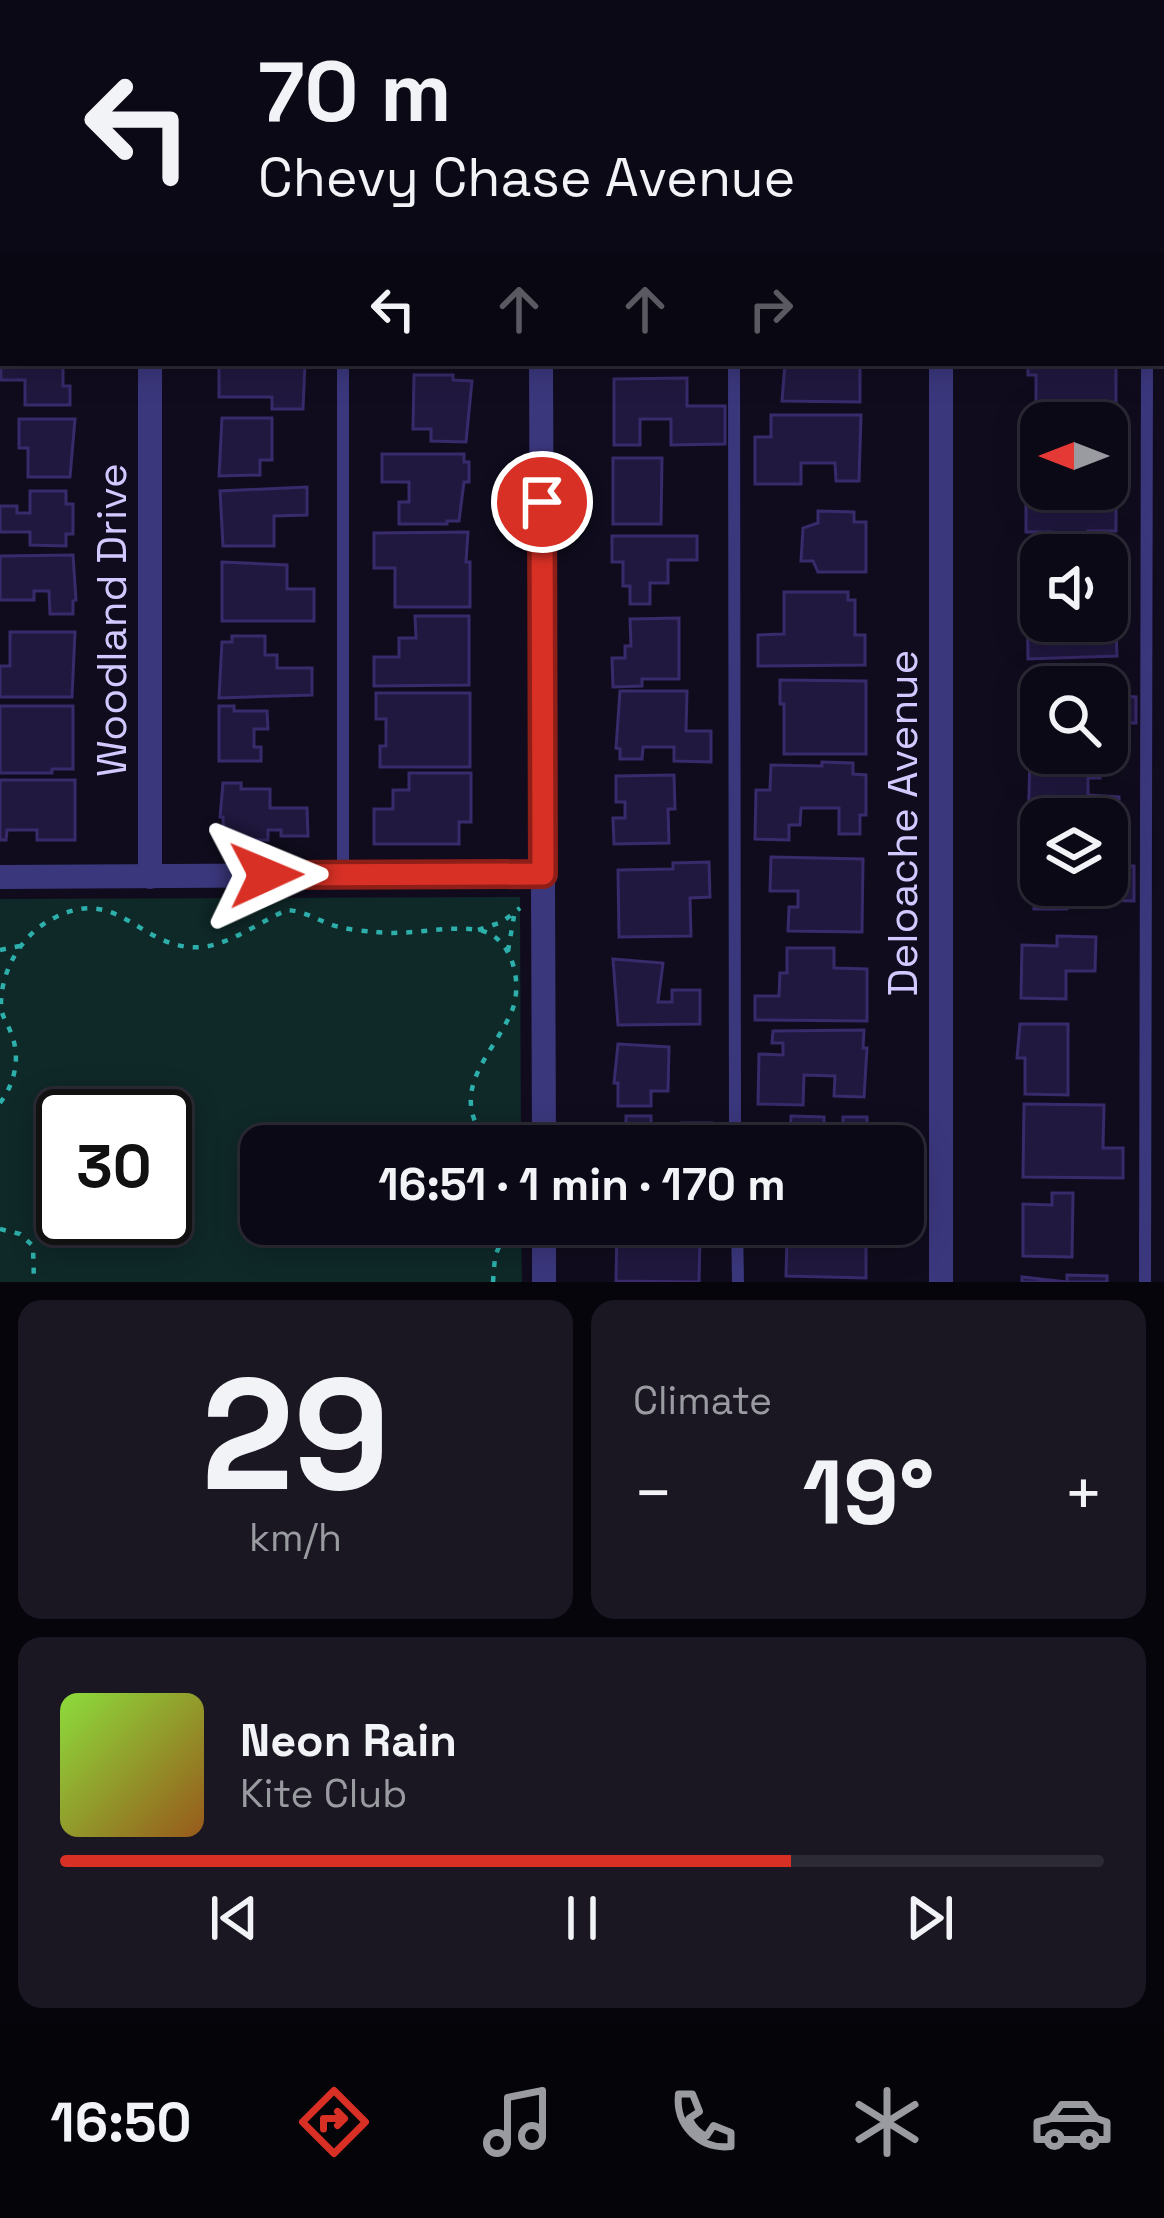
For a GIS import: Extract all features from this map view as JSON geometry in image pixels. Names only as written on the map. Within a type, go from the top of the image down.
[{"type":"street","name":"Woodland Drive","points":[[150,366],[150,878]]},
{"type":"street","points":[[541,366],[544,1125]]},
{"type":"street","name":"Deloache Avenue","points":[[941,366],[941,1282]]},
{"type":"street","points":[[0,877],[543,874]]},
{"type":"street","points":[[544,1245],[544,1282]]},
{"type":"lane","points":[[343,366],[343,874]]},
{"type":"lane","points":[[734,366],[735,1125]]},
{"type":"lane","points":[[1145,1282],[1147,366]]},
{"type":"lane","points":[[737,1245],[738,1282]]},
{"type":"path","points":[[0,1103],[13,1079],[16,1058],[1,1007],[2,987],[20,946],[50,919],[104,907],[169,944],[189,946],[223,941],[287,910],[338,927],[383,933],[478,930],[515,912],[543,874]]},
{"type":"path","points":[[508,951],[515,912]]},
{"type":"path","points":[[478,930],[500,941],[508,951],[516,980],[512,1013],[475,1072],[472,1095],[479,1125]]},
{"type":"path","points":[[0,950],[20,946]]},
{"type":"path","points":[[0,1229],[20,1234],[33,1246],[34,1282]]},
{"type":"path","points":[[493,1282],[500,1245]]},
{"type":"green space","points":[[520,897],[521,1125],[240,1125],[240,1245],[521,1245],[522,1282],[0,1282],[0,899]]},
{"type":"building","points":[[1,366],[63,366],[70,405],[25,405],[25,380],[1,380]]},
{"type":"building","points":[[219,366],[305,366],[303,409],[272,409],[272,397],[219,397]]},
{"type":"building","points":[[785,366],[860,366],[860,402],[782,401]]},
{"type":"building","points":[[1028,366],[1116,366],[1116,402],[1036,402],[1036,375],[1028,375]]},
{"type":"building","points":[[414,375],[453,375],[453,380],[472,381],[466,442],[431,441],[431,429],[413,429]]},
{"type":"building","points":[[687,378],[687,406],[725,406],[725,444],[671,445],[671,419],[640,419],[640,445],[614,445],[614,379]]},
{"type":"building","points":[[771,415],[861,415],[859,481],[836,481],[835,463],[801,463],[801,484],[755,484],[755,437],[771,437]]},
{"type":"building","points":[[222,418],[272,418],[272,460],[260,460],[260,475],[219,476]]},
{"type":"building","points":[[19,419],[75,419],[70,477],[28,477],[28,448],[19,448]]},
{"type":"building","points":[[382,454],[464,454],[469,482],[464,482],[459,521],[399,524],[399,502],[409,502],[409,482],[382,482]]},
{"type":"building","points":[[613,458],[662,458],[661,524],[613,524]]},
{"type":"building","points":[[307,487],[307,515],[274,516],[274,546],[223,546],[220,491]]},
{"type":"building","points":[[30,491],[66,491],[66,504],[73,504],[73,534],[66,534],[66,546],[30,545],[30,532],[0,532],[0,506],[17,506],[17,513],[30,513]]},
{"type":"building","points":[[1026,510],[1116,510],[1116,531],[1026,532]]},
{"type":"building","points":[[818,511],[854,512],[854,522],[866,522],[866,572],[818,572],[813,561],[801,561],[803,528],[818,523]]},
{"type":"building","points":[[468,532],[470,607],[395,607],[395,568],[374,568],[374,533]]},
{"type":"building","points":[[612,536],[697,536],[697,560],[668,560],[668,583],[650,583],[650,604],[630,604],[630,586],[623,586],[623,562],[612,562]]},
{"type":"building","points":[[73,555],[73,614],[50,614],[49,591],[34,591],[34,600],[0,600],[0,556]]},
{"type":"building","points":[[222,562],[287,565],[287,589],[314,589],[314,621],[222,621]]},
{"type":"building","points":[[784,592],[848,592],[848,600],[855,600],[855,635],[865,635],[865,665],[758,666],[758,635],[784,634]]},
{"type":"building","points":[[415,616],[469,616],[469,685],[374,686],[374,657],[399,657],[399,638],[416,638]]},
{"type":"building","points":[[679,618],[679,679],[642,679],[642,686],[613,687],[612,658],[625,658],[625,646],[631,646],[630,619]]},
{"type":"building","points":[[10,632],[75,632],[72,697],[0,697],[0,666],[10,666]]},
{"type":"building","points":[[232,636],[265,636],[265,655],[277,655],[277,668],[312,668],[312,695],[219,698],[222,642],[232,642]]},
{"type":"building","points":[[1028,642],[1117,642],[1117,656],[1028,659]]},
{"type":"building","points":[[780,680],[866,681],[866,754],[784,754]]},
{"type":"building","points":[[620,691],[687,691],[686,731],[711,731],[711,762],[674,761],[674,747],[643,747],[642,759],[620,759],[616,748]]},
{"type":"building","points":[[376,693],[470,693],[470,767],[380,767],[386,719],[376,719]]},
{"type":"building","points":[[1128,696],[1136,697],[1136,723],[1128,723]]},
{"type":"building","points":[[0,706],[73,706],[73,769],[0,773]]},
{"type":"building","points":[[219,706],[267,711],[268,729],[254,729],[254,747],[261,747],[261,761],[219,761]]},
{"type":"building","points":[[822,762],[853,763],[853,774],[866,775],[866,815],[860,815],[860,834],[839,834],[839,808],[801,808],[800,825],[789,825],[789,840],[755,839],[756,790],[770,790],[771,765],[822,766]]},
{"type":"building","points":[[409,773],[471,773],[471,822],[459,822],[459,844],[374,844],[374,809],[393,809],[393,790],[409,790]]},
{"type":"building","points":[[1030,774],[1100,774],[1100,778],[1088,778],[1088,795],[1119,797],[1119,798],[1029,798]]},
{"type":"building","points":[[674,775],[669,843],[614,844],[613,818],[625,818],[625,802],[616,802],[616,776]]},
{"type":"building","points":[[0,780],[75,780],[75,840],[37,840],[37,830],[7,830],[6,840],[0,840]]},
{"type":"building","points":[[223,783],[241,783],[241,789],[270,789],[270,808],[307,808],[308,836],[281,836],[281,830],[268,830],[268,840],[224,840]]},
{"type":"building","points":[[771,857],[863,859],[862,932],[788,931],[789,907],[798,907],[798,891],[770,891]]},
{"type":"building","points":[[709,862],[710,897],[690,898],[691,936],[619,937],[618,870],[673,869],[673,863]]},
{"type":"building","points":[[1128,866],[1134,866],[1134,901],[1128,901]]},
{"type":"building","points":[[1034,906],[1067,906],[1067,909]]},
{"type":"building","points":[[1057,936],[1096,937],[1095,971],[1066,971],[1066,999],[1021,998],[1022,945],[1057,946]]},
{"type":"building","points":[[787,948],[834,948],[834,968],[867,969],[867,1021],[755,1020],[755,996],[779,996],[780,973],[787,973]]},
{"type":"building","points":[[613,959],[663,963],[658,1002],[672,1002],[672,990],[700,990],[700,1024],[618,1025]]},
{"type":"building","points":[[1020,1024],[1068,1024],[1068,1095],[1025,1094],[1025,1058],[1017,1058]]},
{"type":"building","points":[[864,1030],[864,1097],[834,1096],[835,1076],[804,1075],[803,1105],[758,1104],[759,1054],[783,1055],[783,1043],[772,1043],[773,1031]]},
{"type":"building","points":[[618,1044],[669,1047],[668,1091],[651,1091],[651,1106],[618,1106],[618,1083],[614,1083]]},
{"type":"building","points":[[1024,1104],[1104,1105],[1103,1148],[1123,1148],[1123,1178],[1023,1177]]},
{"type":"building","points":[[626,1116],[651,1116],[651,1125],[626,1125]]},
{"type":"building","points":[[791,1116],[824,1117],[824,1124],[843,1124],[843,1117],[867,1117],[867,1125],[791,1125]]},
{"type":"building","points":[[1052,1193],[1073,1193],[1072,1257],[1023,1256],[1023,1204],[1052,1205]]},
{"type":"building","points":[[617,1245],[700,1245],[699,1282],[616,1281]]},
{"type":"building","points":[[787,1245],[866,1245],[866,1278],[786,1276]]},
{"type":"building","points":[[1067,1275],[1107,1276],[1107,1282],[1067,1282]]},
{"type":"building","points":[[1022,1277],[1067,1282],[1022,1282]]},
{"type":"route","points":[[266,875],[543,874],[542,502]]}]
